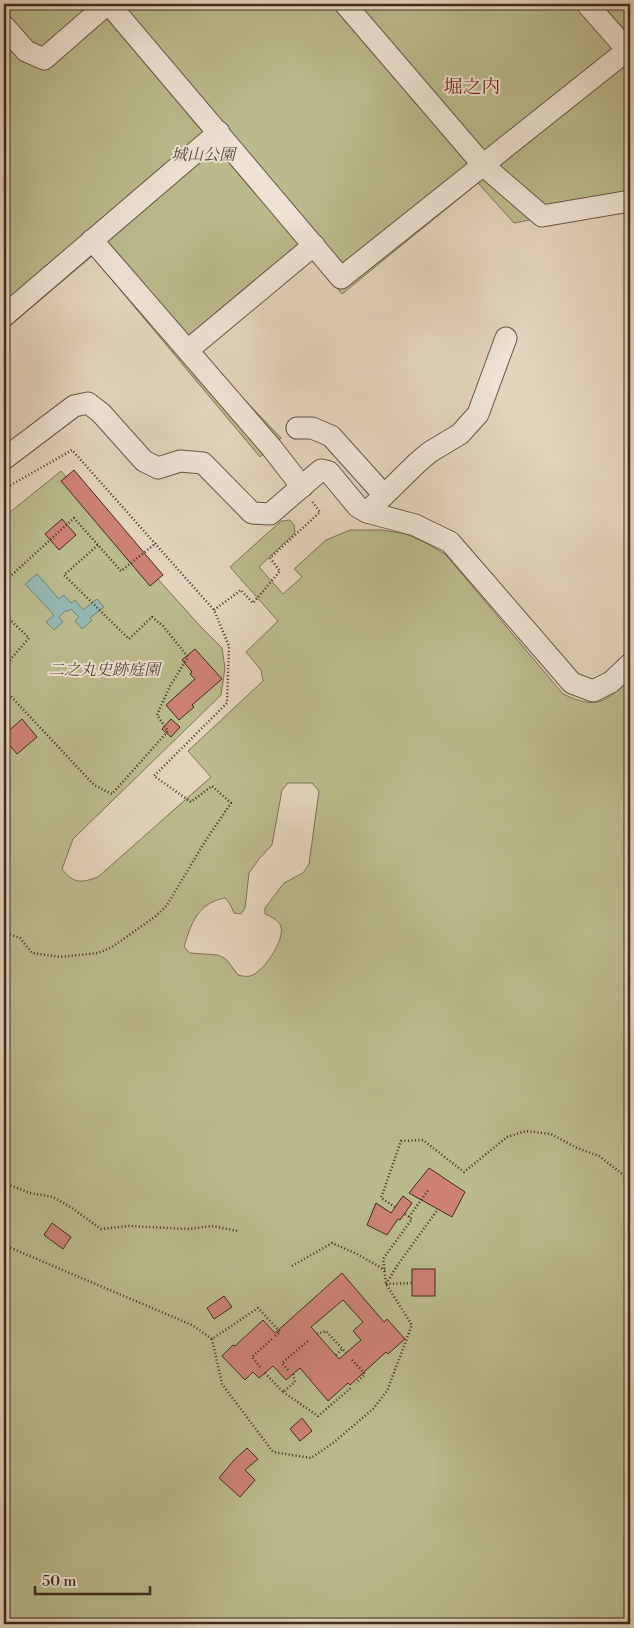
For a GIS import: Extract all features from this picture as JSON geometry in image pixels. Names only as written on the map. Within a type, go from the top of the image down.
[{"type":"street","points":[[4,26],[26,51],[44,59],[108,4],[342,278],[629,50],[587,4]]},
{"type":"street","points":[[345,4],[483,165],[542,216],[630,201]]},
{"type":"street","points":[[4,316],[219,132]]},
{"type":"street","points":[[92,240],[271,447],[302,487]]},
{"type":"street","points":[[188,350],[314,245]]},
{"type":"street","points":[[367,512],[430,452],[460,434],[478,414],[506,338]]},
{"type":"street","points":[[4,459],[74,406],[88,403],[101,413],[144,461],[158,468],[180,461],[203,463],[252,514],[270,514],[321,470],[329,472],[358,507],[367,512],[415,525],[450,542],[572,683],[593,691],[611,682],[630,664]]},
{"type":"street","points":[[297,428],[312,428],[331,436],[384,495]]},
{"type":"path","points":[[4,494],[11,486],[72,450],[214,610],[229,646],[227,703],[154,776],[191,802],[212,786],[231,803],[206,840],[168,905],[156,916],[112,947],[98,953],[61,957],[32,953],[20,938],[9,934],[4,957]]},
{"type":"path","points":[[214,610],[241,590],[253,603],[280,571],[270,558],[320,512],[302,487]]},
{"type":"path","points":[[4,582],[74,518],[121,570],[156,543]]},
{"type":"path","points":[[4,689],[94,785],[112,794],[168,731],[157,715],[170,686],[188,657],[163,626],[152,617],[129,639],[64,575],[98,545]]},
{"type":"path","points":[[4,614],[30,638],[4,667]]},
{"type":"path","points":[[395,1207],[381,1198],[401,1141],[423,1140],[464,1172],[507,1137],[526,1131],[551,1134],[577,1148],[599,1156],[630,1180]]},
{"type":"path","points":[[4,1183],[30,1193],[53,1197],[101,1229],[129,1226],[189,1229],[212,1226],[238,1231]]},
{"type":"path","points":[[409,1217],[429,1190]]},
{"type":"path","points":[[386,1284],[438,1209]]},
{"type":"path","points":[[4,1245],[192,1325],[212,1339],[222,1384],[273,1452],[311,1458],[333,1443],[373,1409],[387,1392],[412,1325],[386,1284],[383,1258],[412,1219],[405,1214]]},
{"type":"path","points":[[292,1266],[332,1243],[357,1254],[384,1270]]},
{"type":"path","points":[[386,1284],[412,1283]]},
{"type":"path","points":[[212,1339],[258,1308],[280,1332],[275,1336]]},
{"type":"path","points":[[316,1334],[326,1331],[346,1353]]},
{"type":"path","points":[[260,1367],[252,1358],[272,1339]]},
{"type":"path","points":[[288,1370],[282,1364],[309,1340]]},
{"type":"path","points":[[336,1355],[342,1349]]},
{"type":"path","points":[[352,1360],[365,1374],[356,1383]]},
{"type":"path","points":[[265,1373],[283,1392],[318,1416],[352,1387]]},
{"type":"path","points":[[283,1392],[295,1382],[293,1374]]},
{"type":"green space","name":"城山公園","points":[[4,4],[630,4],[630,201],[514,223],[478,183],[342,294],[313,259],[199,352],[281,438],[260,457],[92,256],[4,331]]},
{"type":"green space","name":"二之丸史跡庭園","points":[[61,471],[222,648],[225,668],[221,695],[73,839],[62,869],[74,880],[82,881],[98,877],[211,777],[188,751],[263,681],[261,670],[246,652],[278,621],[230,567],[281,521],[290,520],[294,525],[295,533],[259,567],[283,594],[302,577],[294,569],[326,540],[350,530],[381,530],[406,534],[446,555],[563,694],[584,702],[593,703],[607,698],[630,678],[630,1624],[4,1624],[4,517]],"holes":[[[288,783],[312,783],[319,791],[309,864],[303,873],[284,883],[265,908],[265,914],[277,921],[281,927],[280,940],[267,963],[255,974],[250,976],[238,975],[226,959],[218,955],[190,953],[184,947],[190,930],[197,915],[208,904],[225,898],[234,913],[241,914],[245,908],[249,873],[272,845],[282,790]]]},
{"type":"water","points":[[37,574],[59,599],[64,595],[71,603],[75,600],[83,610],[97,599],[104,607],[90,618],[92,620],[82,629],[75,621],[79,617],[71,609],[67,612],[66,610],[59,617],[63,622],[54,630],[46,622],[54,615],[25,584]]},
{"type":"building","points":[[74,470],[163,575],[150,586],[61,481]]},
{"type":"building","points":[[62,519],[76,535],[59,550],[45,534]]},
{"type":"building","points":[[195,649],[222,679],[192,705],[194,707],[179,720],[166,705],[195,679],[182,660]]},
{"type":"building","points":[[22,719],[37,737],[17,754],[4,738],[4,735]]},
{"type":"building","points":[[171,719],[180,727],[171,737],[162,729]]},
{"type":"building","points":[[429,1168],[465,1192],[452,1217],[409,1193]]},
{"type":"building","points":[[403,1196],[412,1203],[387,1235],[367,1225],[376,1203],[391,1213]]},
{"type":"building","points":[[52,1223],[71,1237],[63,1249],[44,1235]]},
{"type":"building","points":[[412,1269],[435,1269],[435,1296],[412,1296]]},
{"type":"building","points":[[342,1273],[384,1322],[387,1319],[405,1339],[388,1354],[386,1352],[350,1385],[348,1383],[328,1401],[300,1368],[286,1380],[273,1366],[259,1378],[253,1372],[245,1380],[222,1356],[263,1320],[275,1333]],"holes":[[[343,1300],[363,1322],[353,1331],[361,1340],[339,1359],[311,1327]]]},
{"type":"building","points":[[224,1296],[232,1307],[214,1319],[207,1308]]},
{"type":"building","points":[[302,1418],[312,1431],[300,1441],[290,1429]]},
{"type":"building","points":[[247,1448],[258,1459],[245,1470],[255,1480],[240,1497],[219,1478]]},
{"type":"district","name":"堀之内","points":[[472,86]]}]
